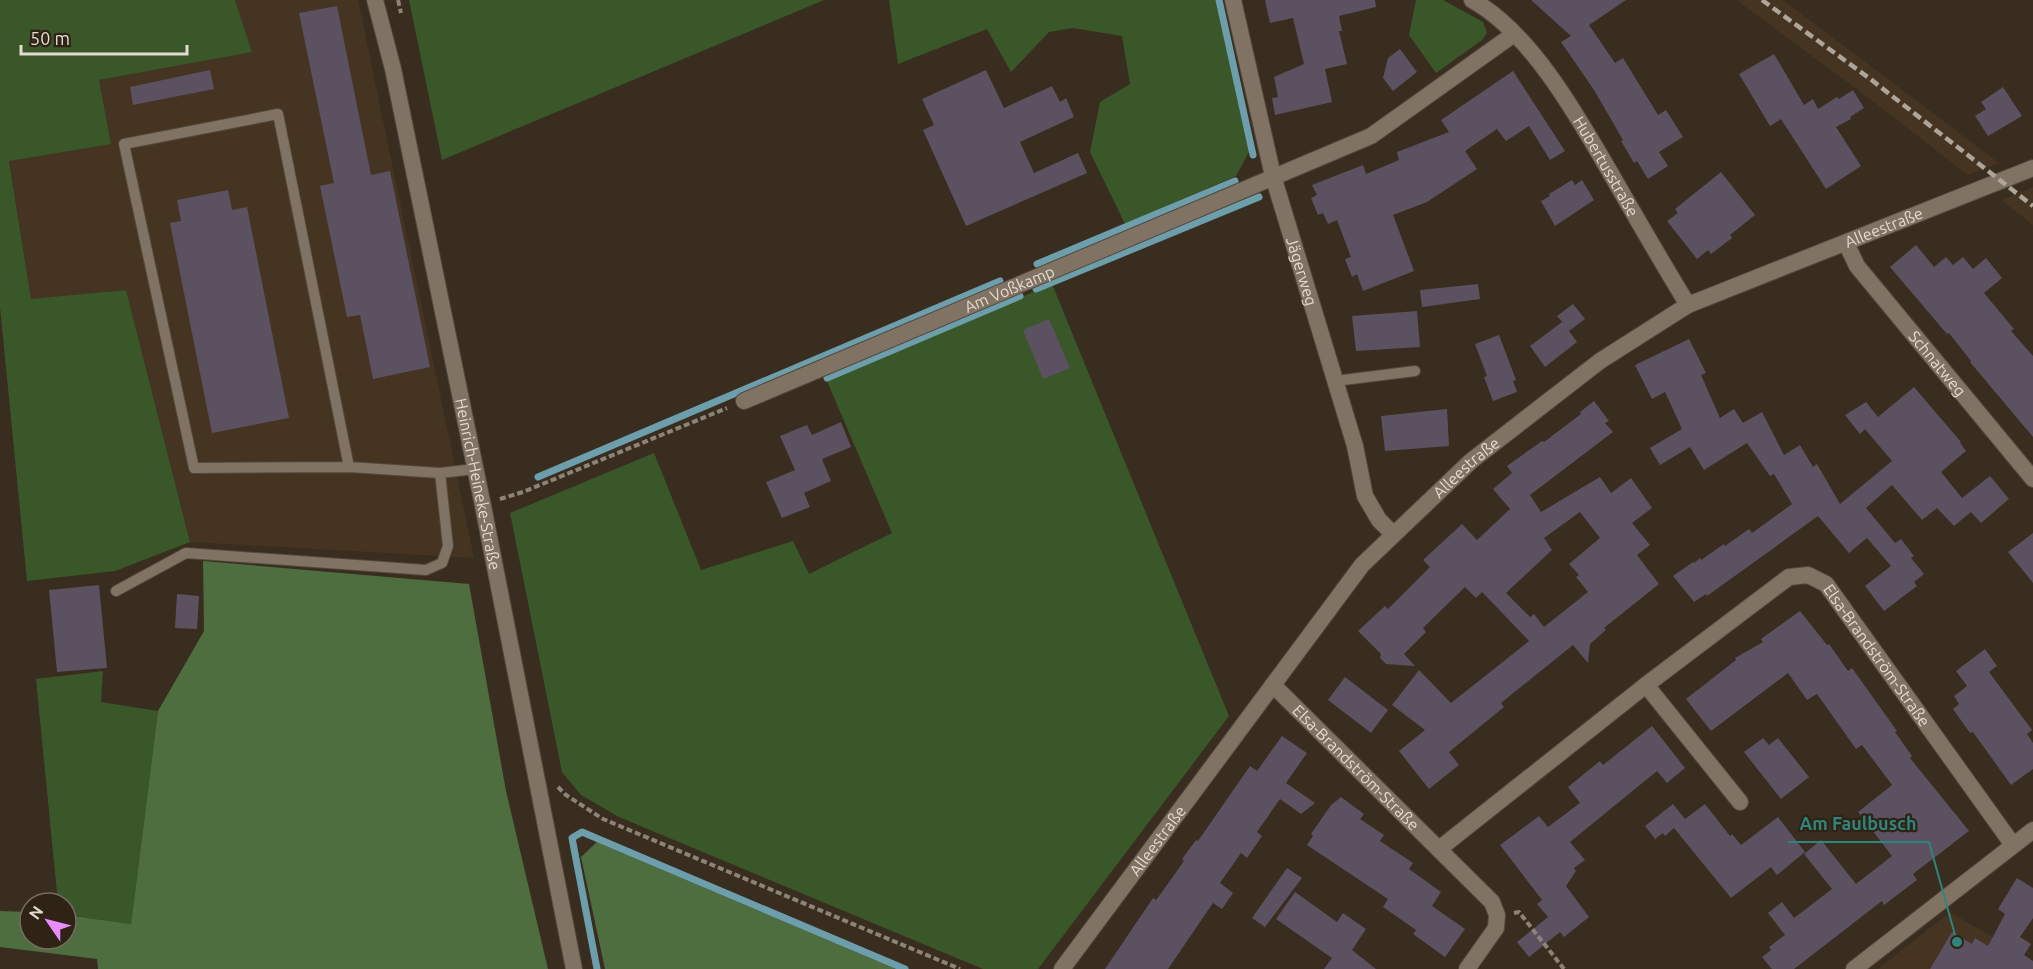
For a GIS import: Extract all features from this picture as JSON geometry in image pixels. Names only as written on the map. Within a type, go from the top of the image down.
[{"type":"street","name":"Heinrich-Heineke-Straße","points":[[375,0],[393,69],[483,506],[574,969]]},
{"type":"street","name":"Jägerweg","points":[[1233,0],[1273,176],[1355,446],[1365,496],[1379,520],[1393,534]]},
{"type":"street","name":"Hubertusstraße","points":[[1472,0],[1487,8],[1538,60],[1589,136],[1688,305]]},
{"type":"street","points":[[1273,176],[1371,136],[1514,34]]},
{"type":"street","name":"Alleestraße","points":[[1062,969],[1362,565],[1471,460],[1600,361],[1688,305],[2033,168]]},
{"type":"street","name":"Am Voßkamp","points":[[744,401],[1273,176]]},
{"type":"street","name":"Schnatweg","points":[[1845,243],[1857,266],[2033,479]]},
{"type":"street","name":"Elsa-Brandström-Straße","points":[[1439,849],[1646,685],[1789,577],[1808,575],[1826,584],[2013,845]]},
{"type":"street","name":"Elsa-Brandström-Straße","points":[[1273,685],[1492,902],[1497,915]]},
{"type":"street","points":[[1646,685],[1740,802]]},
{"type":"street","points":[[1854,969],[2033,830]]},
{"type":"street","points":[[1467,969],[1496,928],[1497,915]]},
{"type":"lane","points":[[349,467],[278,114],[124,144],[194,468],[349,467],[440,472],[475,469]]},
{"type":"lane","points":[[1335,381],[1415,371]]},
{"type":"lane","points":[[116,591],[186,553],[426,570],[442,563],[448,546],[440,472]]},
{"type":"path","points":[[483,506],[523,492],[744,401]]},
{"type":"path","points":[[553,781],[566,795],[603,819],[960,969]]},
{"type":"path","points":[[1497,915],[1519,912],[1564,969]]},
{"type":"shaded area","points":[[235,0],[358,0],[474,558],[190,542],[126,290],[31,300],[9,160],[111,144],[99,80],[252,52]]},
{"type":"shaded area","points":[[1736,0],[1783,0],[1999,163],[1968,175]]},
{"type":"shaded area","points":[[2033,187],[2033,225],[2001,200]]},
{"type":"shaded area","points":[[1950,912],[2033,961],[2033,969],[1878,969]]},
{"type":"green space","points":[[0,0],[235,0],[252,52],[99,80],[111,144],[9,161],[31,299],[126,290],[190,542],[115,571],[27,581],[0,307]]},
{"type":"green space","points":[[409,0],[824,0],[442,160]]},
{"type":"green space","points":[[889,0],[1216,0],[1249,152],[1236,176],[1125,224],[1090,152],[1100,102],[1130,84],[1122,36],[1073,28],[1049,32],[1011,72],[987,29],[898,64]]},
{"type":"green space","points":[[1416,0],[1443,0],[1483,22],[1487,33],[1482,40],[1436,73],[1409,35]]},
{"type":"green space","points":[[1052,284],[1229,716],[1038,969],[983,969],[619,817],[581,795],[562,772],[510,513],[654,453],[701,570],[793,541],[809,574],[892,533],[827,381]]},
{"type":"green space","points":[[203,561],[469,584],[506,791],[548,969],[98,969],[97,959],[32,951],[78,951],[78,917],[131,924],[158,711],[204,631]]},
{"type":"green space","points":[[103,671],[101,702],[158,711],[131,924],[78,917],[78,891],[57,891],[36,679]]},
{"type":"green space","points":[[597,842],[896,969],[605,969],[581,857]]},
{"type":"green space","points":[[0,911],[18,912],[18,949],[0,947]]},
{"type":"building","points":[[1265,0],[1375,0],[1376,7],[1339,16],[1342,31],[1339,31],[1347,64],[1325,69],[1332,102],[1275,115],[1272,98],[1278,97],[1274,77],[1304,64],[1293,18],[1270,23]]},
{"type":"building","points":[[1531,0],[1626,0],[1589,25],[1615,63],[1623,58],[1658,115],[1666,110],[1683,137],[1659,152],[1668,166],[1648,179],[1637,161],[1634,163],[1594,90],[1561,42],[1571,36]]},
{"type":"building","points":[[337,6],[371,175],[390,171],[430,367],[373,379],[360,315],[347,317],[320,186],[334,183],[299,13]]},
{"type":"building","points":[[1400,49],[1417,72],[1393,91],[1383,78],[1388,58]]},
{"type":"building","points":[[1774,54],[1804,105],[1813,99],[1818,109],[1853,90],[1864,108],[1850,117],[1851,119],[1836,127],[1861,166],[1826,189],[1781,119],[1770,126],[1739,74]]},
{"type":"building","points":[[210,70],[214,89],[133,105],[130,87]]},
{"type":"building","points":[[986,70],[1004,108],[1052,86],[1060,102],[1066,98],[1074,117],[1020,142],[1034,173],[1078,153],[1087,173],[966,226],[923,130],[934,125],[922,99]]},
{"type":"building","points":[[1513,71],[1565,151],[1550,160],[1529,126],[1506,141],[1497,129],[1465,151],[1477,169],[1427,202],[1393,215],[1414,271],[1363,291],[1357,274],[1352,277],[1345,259],[1351,257],[1337,220],[1328,224],[1323,213],[1318,215],[1311,198],[1317,195],[1312,185],[1363,165],[1366,174],[1399,160],[1397,152],[1449,132],[1441,120]]},
{"type":"building","points":[[2003,87],[2022,116],[1988,136],[1975,116],[1986,109],[1981,102]]},
{"type":"building","points":[[1721,172],[1755,215],[1730,235],[1732,238],[1711,254],[1708,250],[1697,259],[1667,221],[1678,213],[1675,209]]},
{"type":"building","points":[[1572,180],[1575,185],[1582,180],[1594,200],[1555,226],[1541,201]]},
{"type":"building","points":[[228,190],[232,210],[247,207],[289,418],[212,433],[170,223],[181,221],[177,200]]},
{"type":"building","points":[[1916,245],[1934,267],[1946,257],[1953,265],[1963,257],[1973,269],[1986,258],[2002,278],[1984,293],[2014,329],[2011,331],[2033,356],[2033,437],[1970,362],[1949,333],[1947,334],[1890,267]]},
{"type":"building","points":[[1478,284],[1480,299],[1422,307],[1420,290]]},
{"type":"building","points":[[1573,304],[1585,319],[1569,331],[1577,342],[1545,367],[1530,346],[1563,323],[1557,316]]},
{"type":"building","points":[[1417,311],[1420,347],[1356,351],[1352,316]]},
{"type":"building","points":[[1049,319],[1070,368],[1043,379],[1023,330]]},
{"type":"building","points":[[1499,335],[1516,380],[1513,381],[1517,392],[1493,401],[1484,377],[1487,376],[1475,344]]},
{"type":"building","points":[[1689,339],[1706,373],[1701,375],[1720,418],[1734,409],[1743,423],[1762,412],[1784,455],[1800,445],[1813,467],[1817,464],[1840,504],[1892,461],[1865,429],[1860,434],[1845,415],[1866,402],[1878,417],[1914,387],[1966,451],[1941,472],[1962,498],[1990,476],[2009,499],[1981,523],[1971,512],[1954,526],[1937,508],[1922,520],[1892,485],[1866,508],[1895,543],[1901,539],[1914,556],[1911,558],[1924,574],[1914,582],[1917,586],[1884,611],[1865,586],[1891,566],[1867,538],[1849,553],[1818,516],[1707,596],[1706,594],[1694,602],[1673,576],[1724,544],[1725,546],[1749,529],[1752,533],[1792,504],[1774,474],[1770,476],[1747,443],[1704,470],[1690,447],[1660,465],[1650,448],[1682,429],[1665,392],[1652,399],[1635,365]]},
{"type":"building","points":[[1594,401],[1609,421],[1605,423],[1613,432],[1530,495],[1541,512],[1600,477],[1611,493],[1631,478],[1652,508],[1632,523],[1650,545],[1637,555],[1659,584],[1604,628],[1606,630],[1590,644],[1588,663],[1573,645],[1501,703],[1504,707],[1449,752],[1459,765],[1429,789],[1399,751],[1425,730],[1392,705],[1419,670],[1451,703],[1529,641],[1482,592],[1476,598],[1465,587],[1423,628],[1426,632],[1404,654],[1415,666],[1386,664],[1380,658],[1381,654],[1358,631],[1385,606],[1388,609],[1430,567],[1423,560],[1462,524],[1477,540],[1510,509],[1493,489],[1512,473],[1507,466],[1542,441],[1544,442],[1581,414],[1580,412]],"holes":[[[1580,512],[1600,538],[1569,564],[1579,575],[1576,577],[1588,592],[1544,627],[1534,614],[1530,617],[1506,593],[1552,550],[1544,538]]]},
{"type":"building","points":[[1447,409],[1449,446],[1385,451],[1381,416]]},
{"type":"building","points":[[841,422],[851,447],[822,459],[831,481],[804,493],[810,507],[782,518],[766,482],[795,470],[780,436],[807,425],[812,435]]},
{"type":"building","points":[[2033,533],[2033,583],[2008,552]]},
{"type":"building","points":[[99,585],[107,668],[57,672],[49,590]]},
{"type":"building","points":[[177,594],[199,596],[197,629],[175,628]]},
{"type":"building","points":[[1800,611],[1827,645],[1829,644],[1848,671],[1852,668],[1897,731],[1895,732],[1912,756],[1910,758],[1969,831],[1913,874],[1917,880],[1884,905],[1882,901],[1794,969],[1772,969],[1762,957],[1771,950],[1769,947],[1785,935],[1768,913],[1782,902],[1794,918],[1832,889],[1804,854],[1821,840],[1856,884],[1892,856],[1858,812],[1892,785],[1862,745],[1856,749],[1817,694],[1807,700],[1788,673],[1711,731],[1686,699],[1736,660],[1735,658],[1763,642],[1761,639]]},
{"type":"building","points":[[1985,649],[1997,666],[1989,672],[2032,730],[2027,734],[2033,743],[2033,769],[2011,785],[1973,732],[1970,733],[1953,709],[1959,704],[1954,696],[1967,686],[1956,671]]},
{"type":"building","points":[[1345,677],[1388,710],[1371,733],[1328,700]]},
{"type":"building","points":[[1652,726],[1685,768],[1667,783],[1657,771],[1570,842],[1585,860],[1574,868],[1576,871],[1566,886],[1589,917],[1564,937],[1560,932],[1529,957],[1517,942],[1548,917],[1537,904],[1542,900],[1500,845],[1539,816],[1548,827],[1580,803],[1568,787],[1600,761],[1603,765]]},
{"type":"building","points":[[1282,736],[1307,753],[1286,783],[1315,803],[1301,814],[1280,799],[1257,832],[1262,836],[1247,858],[1241,853],[1220,883],[1233,893],[1222,909],[1213,903],[1168,969],[1105,969],[1153,898],[1156,900],[1162,892],[1184,861],[1182,859],[1196,840],[1198,841],[1250,766],[1257,771]]},
{"type":"building","points":[[1763,738],[1769,745],[1778,738],[1809,777],[1781,799],[1744,752]]},
{"type":"building","points":[[1341,797],[1364,814],[1360,819],[1384,835],[1380,841],[1413,863],[1409,869],[1441,892],[1432,906],[1465,929],[1445,957],[1413,934],[1416,930],[1383,907],[1388,899],[1307,845],[1313,836],[1311,834],[1331,805]]},
{"type":"building","points":[[1673,804],[1685,819],[1705,804],[1730,836],[1732,834],[1741,845],[1778,817],[1805,852],[1777,875],[1771,867],[1731,898],[1674,828],[1665,836],[1663,833],[1655,839],[1645,826]]},
{"type":"building","points":[[1287,868],[1302,878],[1265,927],[1252,918]]},
{"type":"building","points":[[2017,878],[2033,888],[2033,918],[2020,937],[2031,944],[2024,955],[2033,961],[2033,969],[1930,969],[1952,932],[1972,944],[1975,938],[1988,946],[2005,914],[1998,909]]},
{"type":"building","points":[[1295,892],[1337,922],[1343,913],[1366,929],[1352,950],[1376,969],[1324,969],[1332,958],[1276,919]]},
{"type":"waterway","points":[[1219,0],[1253,155]]},
{"type":"waterway","points":[[1037,264],[1235,181]]},
{"type":"waterway","points":[[1036,289],[1259,197]]},
{"type":"waterway","points":[[538,477],[1000,281]]},
{"type":"waterway","points":[[827,378],[1020,296]]},
{"type":"waterway","points":[[597,969],[572,838],[582,832],[905,969]]},
{"type":"railway","points":[[1762,0],[1869,78],[2033,206]]},
{"type":"place","name":"Am Faulbusch","points":[[1957,942]]}]
